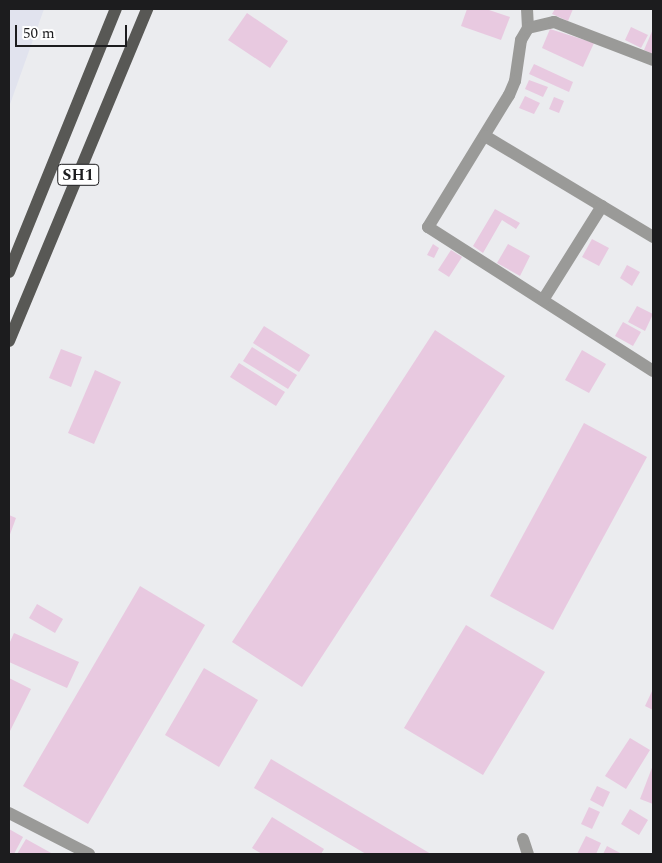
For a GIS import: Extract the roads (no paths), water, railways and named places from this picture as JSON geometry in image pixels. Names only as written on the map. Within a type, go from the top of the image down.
[{"type":"main road","name":"SH1","points":[[9,272],[116,9]]},
{"type":"main road","name":"SH1","points":[[9,340],[148,9]]},
{"type":"street","points":[[527,9],[528,28],[521,40],[515,81],[485,136],[428,227],[653,371]]},
{"type":"street","points":[[528,28],[554,22],[653,60]]},
{"type":"street","points":[[485,136],[653,237]]},
{"type":"street","points":[[543,300],[602,206]]},
{"type":"street","points":[[9,813],[89,854]]},
{"type":"street","points":[[523,839],[528,854]]}]
